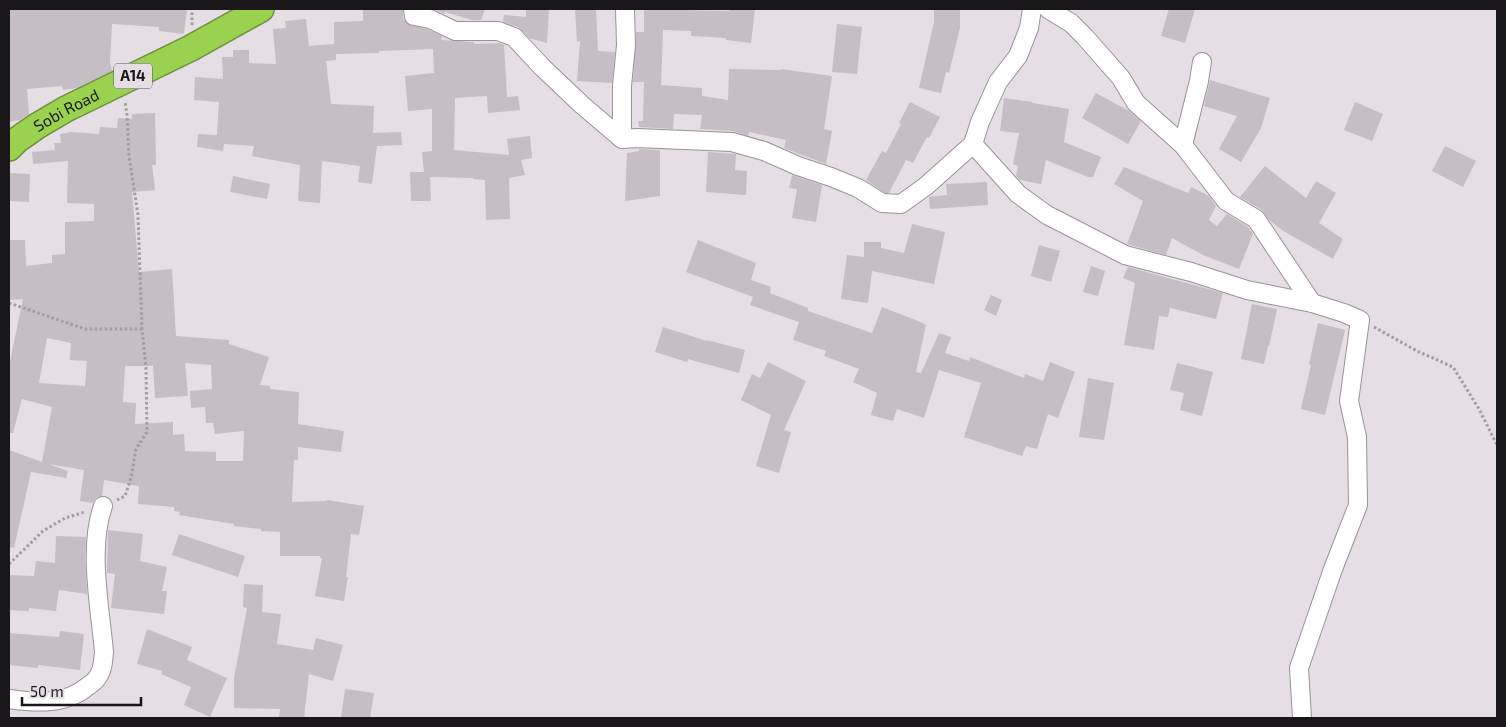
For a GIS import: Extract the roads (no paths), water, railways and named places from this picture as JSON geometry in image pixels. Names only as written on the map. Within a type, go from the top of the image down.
[{"type":"highway","name":"Sobi Road","points":[[9,148],[17,140],[38,126],[121,81],[191,48],[261,9]]},
{"type":"street","points":[[413,9],[414,16],[430,19],[455,31],[498,31],[514,37],[582,105],[622,139],[732,142],[764,151],[798,166],[831,177],[858,188],[882,203],[901,204],[926,186],[973,144],[980,122],[998,82],[1018,56],[1029,28],[1032,9]]},
{"type":"street","points":[[622,139],[622,86],[626,46],[624,9]]},
{"type":"street","points":[[1048,9],[1071,23],[1121,78],[1136,103],[1183,145],[1226,201],[1256,219],[1312,303]]},
{"type":"street","points":[[1183,145],[1202,62]]},
{"type":"street","points":[[973,144],[1018,194],[1047,215],[1125,255],[1191,272],[1247,290],[1312,303],[1360,320],[1349,401],[1357,437],[1358,505],[1333,569],[1300,668],[1302,718]]},
{"type":"street","points":[[9,699],[30,702],[57,701],[83,691],[97,679],[102,667],[104,652],[95,551],[98,521],[103,506]]}]
